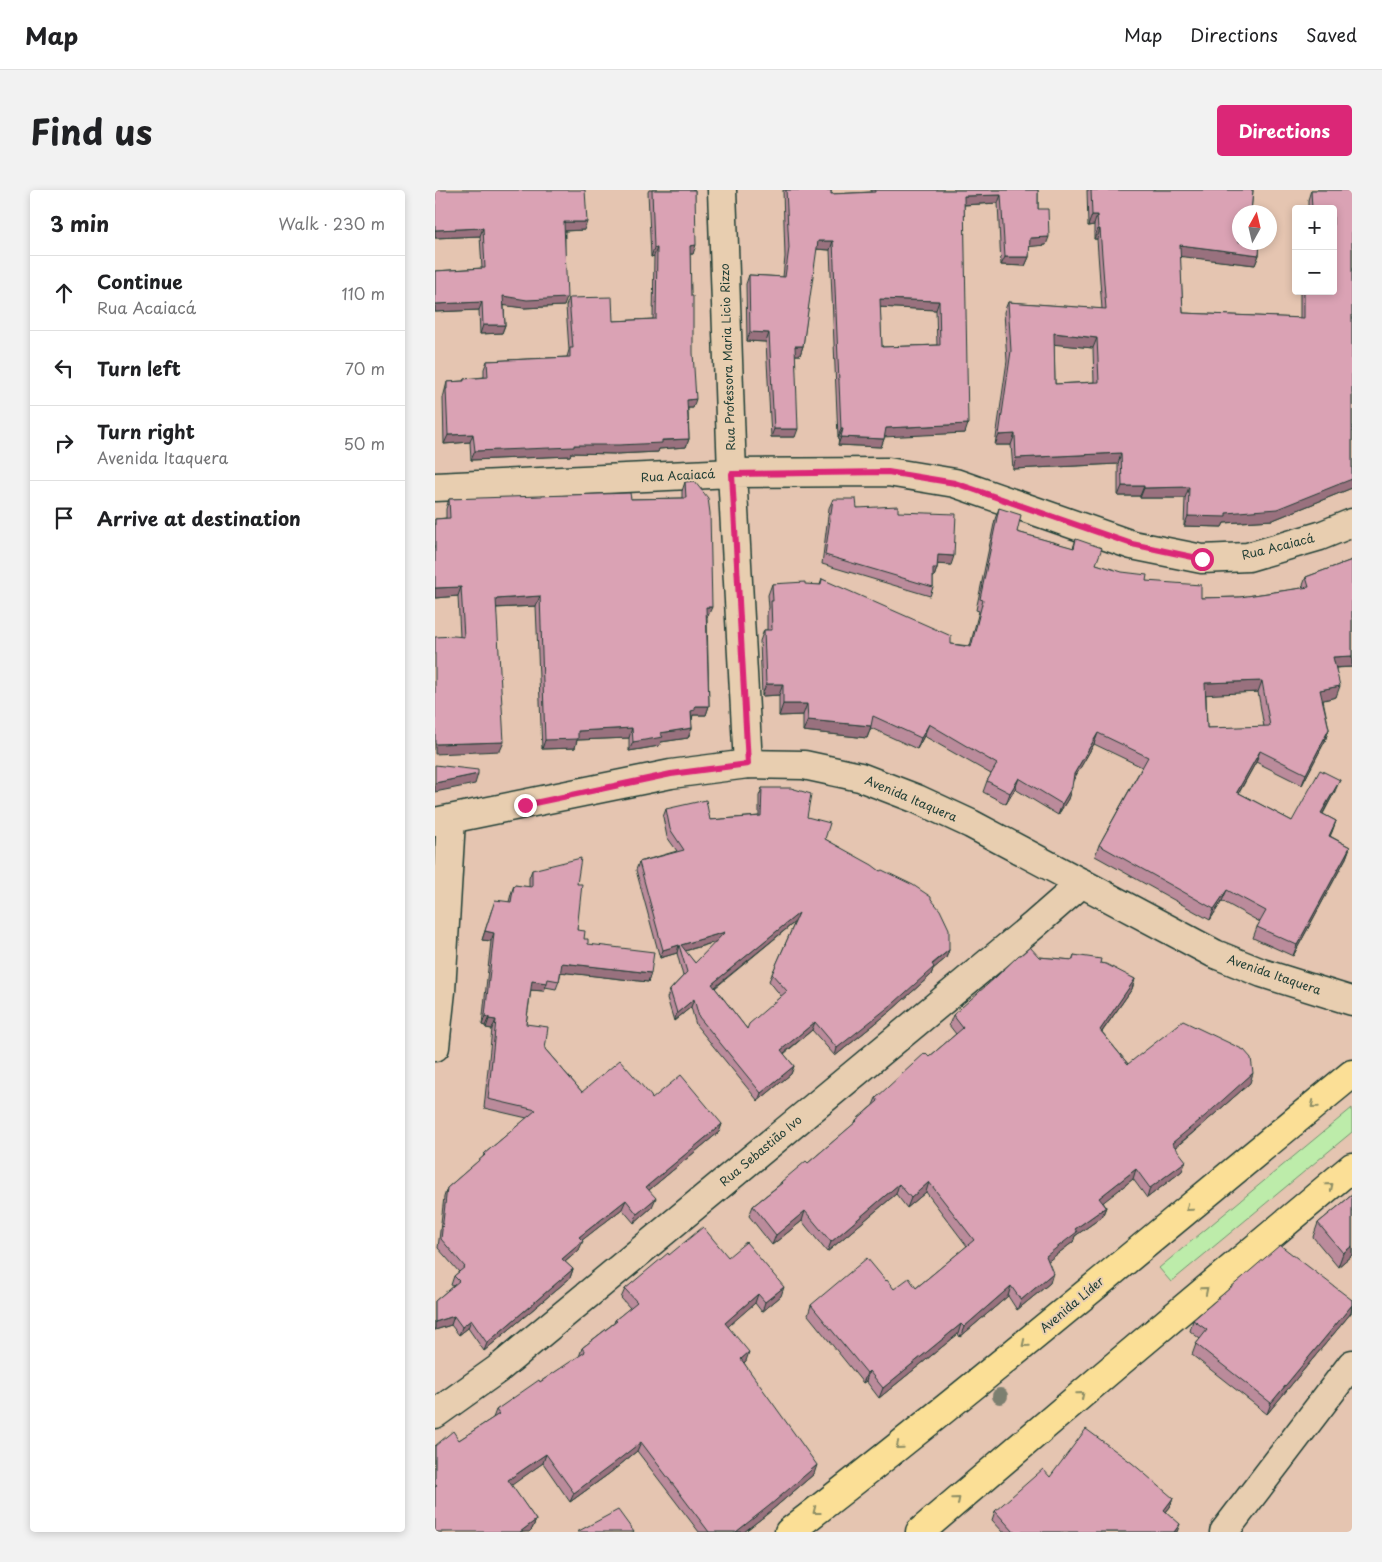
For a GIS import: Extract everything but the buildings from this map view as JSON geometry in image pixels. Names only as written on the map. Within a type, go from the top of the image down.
[{"type":"main road","name":"Avenida Líder","points":[[789,1532],[867,1472],[1037,1334],[1352,1074]]},
{"type":"main road","points":[[920,1532],[1352,1167]]},
{"type":"street","name":"Rua Professora Maria Licio Rizzo","points":[[722,190],[732,474],[748,764]]},
{"type":"street","name":"Rua Acaiacá","points":[[435,487],[732,474],[888,472],[955,483],[1132,544],[1202,559],[1248,557],[1320,536],[1352,523]]},
{"type":"street","name":"Avenida Itaquera","points":[[443,821],[671,774],[748,764],[804,765],[859,777],[917,799],[971,824],[1215,954],[1262,973],[1352,1001]]},
{"type":"street","points":[[435,1047],[443,821]]},
{"type":"street","name":"Rua Sebastião Ivo","points":[[435,1414],[498,1369],[1082,883]]},
{"type":"street","points":[[1224,1532],[1352,1364]]},
{"type":"green space","points":[[1352,1108],[1352,1132],[1171,1282],[1159,1268]]},
{"type":"route","points":[[525,805],[671,774],[748,764],[732,474],[888,472],[955,483],[1132,544],[1202,559]]}]
